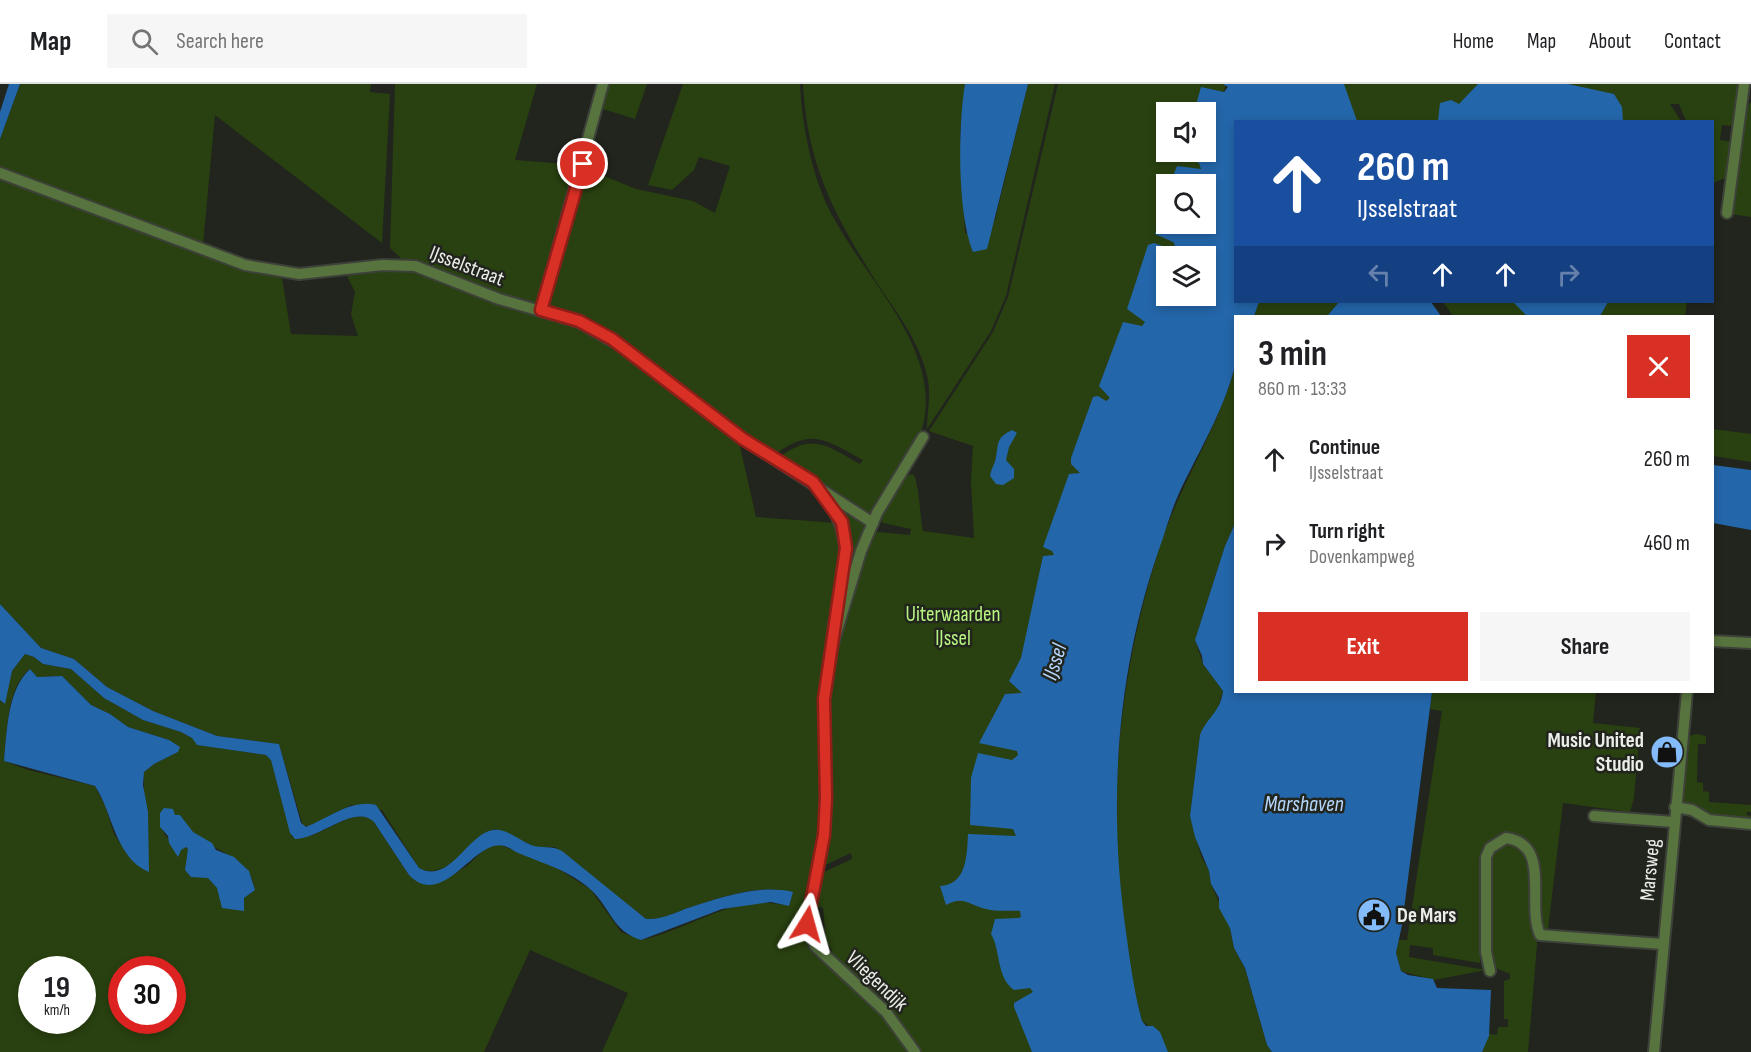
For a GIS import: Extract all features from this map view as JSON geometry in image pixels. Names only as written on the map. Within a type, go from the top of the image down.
[{"type":"street","points":[[541,310],[603,84]]},
{"type":"street","points":[[1727,213],[1746,89]]},
{"type":"street","name":"IJsselstraat","points":[[0,173],[245,265],[299,274],[396,265],[416,266],[499,299],[541,310],[597,330],[743,439],[813,482],[873,523]]},
{"type":"street","points":[[832,647],[861,550],[873,523],[923,437]]},
{"type":"street","name":"IJsselstraat","points":[[813,482],[842,522],[845,538],[832,647]]},
{"type":"street","points":[[1714,641],[1751,643]]},
{"type":"street","name":"Vliegendijk","points":[[832,647],[824,699],[826,798],[824,835],[819,871],[809,903],[808,930],[815,946],[886,1012],[915,1052]]},
{"type":"street","name":"Marsweg","points":[[1654,1052],[1662,944],[1687,693]]},
{"type":"street","points":[[1676,807],[1692,810],[1709,820],[1751,824]]},
{"type":"street","points":[[1594,816],[1674,822]]},
{"type":"street","points":[[1490,972],[1486,952],[1486,857],[1491,848],[1506,838],[1523,842],[1530,849],[1533,861],[1536,924],[1540,934],[1662,944]]},
{"type":"green space","points":[[20,84],[371,84],[370,92],[390,94],[382,243],[215,115],[203,244],[0,170],[0,139]]},
{"type":"green space","points":[[395,84],[537,84],[515,160],[577,165],[539,302],[531,306],[405,262],[390,248]]},
{"type":"green space","points":[[606,84],[647,84],[635,119],[600,108]]},
{"type":"green space","points":[[683,84],[800,84],[807,141],[823,196],[836,223],[908,335],[920,364],[926,394],[920,435],[908,458],[870,516],[778,458],[800,445],[810,443],[838,451],[860,464],[863,460],[838,446],[818,439],[798,441],[773,456],[618,339],[553,310],[547,304],[582,167],[636,189],[693,201],[715,213],[730,166],[699,157],[694,170],[672,190],[648,185]]},
{"type":"green space","points":[[803,84],[965,84],[960,133],[965,234],[995,220],[1028,84],[1055,84],[1006,296],[991,331],[927,429],[929,393],[925,366],[907,329],[848,235],[826,189],[810,140]]},
{"type":"green space","name":"Uiterwaarden IJssel","points":[[1058,84],[1226,84],[1216,118],[1216,102],[1156,102],[1156,162],[1203,162],[1199,174],[1156,174],[1156,234],[1181,234],[1176,246],[1156,246],[1156,306],[1160,306],[1051,1052],[917,1052],[827,956],[832,951],[826,940],[823,908],[812,905],[824,872],[852,859],[851,853],[823,866],[827,716],[832,662],[863,553],[877,532],[910,535],[911,529],[883,523],[879,517],[905,476],[913,474],[915,478],[923,531],[974,538],[971,481],[973,446],[929,431],[993,332],[1008,297]]},
{"type":"green space","points":[[1338,84],[1738,84],[1735,126],[1722,125],[1720,140],[1733,142],[1727,177],[1714,183],[1714,120],[1686,120],[1679,104],[1670,104],[1680,120],[1330,120]]},
{"type":"green space","points":[[1751,102],[1751,217],[1731,214],[1746,107]]},
{"type":"green space","points":[[0,175],[248,271],[282,278],[291,334],[358,336],[351,314],[355,292],[347,276],[382,271],[412,272],[584,329],[605,341],[739,442],[756,517],[837,523],[842,548],[824,674],[821,826],[806,898],[803,928],[813,954],[854,988],[886,1020],[909,1052],[602,1052],[628,993],[530,950],[484,1052],[0,1052],[0,700],[4,704],[12,671],[25,654],[43,664],[71,669],[104,698],[143,720],[181,732],[192,738],[198,745],[266,755],[271,759],[292,837],[302,838],[346,820],[366,817],[374,822],[409,875],[421,883],[443,881],[467,866],[486,848],[497,844],[547,862],[590,889],[621,932],[641,940],[746,904],[784,905],[793,893],[768,889],[741,892],[663,917],[646,919],[555,847],[536,847],[495,829],[440,869],[430,871],[419,868],[382,810],[351,805],[309,826],[303,826],[279,744],[217,736],[153,711],[107,687],[74,659],[41,648],[0,604]],"holes":[[[30,669],[37,677],[62,676],[91,705],[110,714],[128,727],[169,740],[178,752],[154,764],[144,772],[144,795],[129,857],[114,834],[106,808],[95,786],[28,770],[4,761],[12,699],[16,687]],[[160,813],[183,818],[187,827],[194,834],[242,864],[250,874],[255,890],[244,898],[217,888],[208,877],[191,877],[185,870],[189,849],[186,847],[180,850],[171,842],[162,830]]]},
{"type":"green space","points":[[1259,303],[1338,303],[1328,315],[1254,315]]},
{"type":"green space","points":[[1444,303],[1687,303],[1685,315],[1452,315]]},
{"type":"green space","points":[[1234,370],[1234,526],[1225,546],[1195,640],[1203,664],[1223,691],[1217,711],[1200,735],[1190,816],[1201,856],[1209,871],[1211,884],[1230,928],[1234,948],[1245,969],[1267,1045],[1272,1052],[1168,1052],[1149,1026],[1142,1021],[1129,962],[1120,902],[1116,841],[1117,780],[1122,720],[1131,660],[1144,601],[1161,543],[1169,520],[1229,386]]},
{"type":"green space","points":[[1714,429],[1751,434],[1751,462],[1714,456]]},
{"type":"green space","points":[[824,492],[866,527],[837,630],[847,559]]},
{"type":"green space","points":[[1432,693],[1596,693],[1593,723],[1640,728],[1634,798],[1630,812],[1563,803],[1548,929],[1544,929],[1539,923],[1535,857],[1508,836],[1482,859],[1480,963],[1433,955],[1433,948],[1410,945],[1409,957],[1486,970],[1434,980],[1401,971],[1396,953],[1399,940],[1407,940],[1442,711],[1430,709]]},
{"type":"green space","points":[[1697,734],[1706,736],[1706,744],[1698,744],[1697,782],[1703,783],[1703,791],[1709,792],[1709,802],[1751,805],[1751,812],[1747,812],[1747,815],[1751,816],[1751,821],[1713,817],[1683,804],[1681,782],[1688,736]]},
{"type":"green space","points":[[1510,841],[1529,855],[1537,945],[1528,1052],[1482,1052],[1489,1034],[1497,1035],[1498,1027],[1508,1027],[1508,1019],[1504,1019],[1504,981],[1510,979],[1510,974],[1498,969],[1490,959],[1490,854]]},
{"type":"water","points":[[9,84],[20,84],[0,139],[0,112]]},
{"type":"water","points":[[965,84],[1028,84],[987,249],[973,252],[964,215],[960,169]]},
{"type":"water","name":"IJssel","points":[[1223,84],[1344,84],[1357,120],[1234,120],[1234,303],[1259,303],[1254,315],[1234,315],[1234,369],[1218,414],[1175,502],[1147,586],[1126,683],[1120,733],[1117,832],[1126,932],[1142,1021],[1146,1026],[1153,1026],[1160,1032],[1168,1052],[1032,1052],[1014,1003],[1033,992],[1030,988],[1014,990],[1008,985],[1001,971],[991,934],[995,919],[1018,918],[1021,917],[1020,911],[990,910],[962,901],[946,905],[940,886],[956,880],[964,867],[968,834],[1016,836],[1013,829],[970,825],[971,778],[978,753],[1012,760],[1018,755],[1017,751],[979,743],[1005,694],[1022,693],[1009,681],[1021,658],[1043,556],[1054,555],[1052,551],[1043,547],[1069,474],[1080,473],[1071,464],[1071,458],[1093,397],[1098,396],[1106,401],[1110,398],[1099,386],[1123,322],[1142,326],[1145,322],[1127,309],[1148,245],[1154,243],[1162,246],[1156,246],[1156,306],[1216,306],[1216,246],[1174,246],[1173,242],[1155,234],[1156,230],[1156,234],[1216,234],[1216,174],[1174,174],[1177,166],[1201,169],[1199,163],[1196,162],[1216,162],[1216,102],[1197,102],[1201,87],[1224,92],[1228,87]]},
{"type":"water","points":[[1478,84],[1568,84],[1614,94],[1622,107],[1623,120],[1438,120],[1440,103],[1451,100],[1459,104]]},
{"type":"water","points":[[1338,303],[1432,303],[1440,315],[1328,315]]},
{"type":"water","points":[[1514,303],[1607,303],[1601,315],[1526,315]]},
{"type":"water","points":[[1012,430],[1017,433],[1009,447],[1006,460],[1014,469],[1014,478],[1003,485],[996,484],[990,476],[998,444],[1003,435]]},
{"type":"water","points":[[1714,465],[1751,470],[1751,530],[1714,523]]},
{"type":"water","name":"Marshaven","points":[[1234,526],[1234,693],[1432,693],[1402,925],[1396,953],[1401,971],[1408,975],[1433,979],[1437,988],[1491,990],[1489,1036],[1482,1052],[1272,1052],[1267,1045],[1245,968],[1234,948],[1230,928],[1219,908],[1219,898],[1211,884],[1209,871],[1195,837],[1190,816],[1200,735],[1219,705],[1223,691],[1203,664],[1195,640],[1225,546]]},
{"type":"water","points":[[0,604],[41,648],[74,659],[107,687],[153,711],[217,736],[279,744],[301,823],[306,827],[349,807],[376,805],[419,868],[430,871],[440,870],[449,865],[484,833],[493,830],[503,831],[531,845],[562,851],[646,919],[663,917],[715,899],[754,891],[793,892],[789,906],[771,902],[722,909],[641,940],[624,931],[597,896],[582,882],[506,846],[493,846],[482,852],[447,879],[435,884],[422,884],[409,875],[374,822],[366,817],[347,819],[315,834],[295,839],[290,833],[271,760],[266,755],[197,745],[192,738],[181,732],[143,720],[104,698],[71,669],[43,664],[25,654],[12,671],[5,704],[0,700]]},
{"type":"water","points":[[30,669],[37,677],[62,676],[91,705],[110,714],[128,727],[169,740],[180,747],[178,752],[154,764],[144,772],[143,785],[148,812],[149,872],[138,865],[122,846],[95,786],[4,761],[12,700],[22,678]]},
{"type":"water","points":[[164,808],[173,809],[175,815],[180,815],[193,832],[212,843],[216,850],[234,857],[249,871],[255,890],[244,898],[244,911],[222,908],[217,888],[208,878],[191,877],[185,870],[188,849],[186,847],[181,850],[178,857],[169,843],[168,836],[160,827],[160,813]]},
{"type":"place","name":"Music United Studio","points":[[1667,752]]},
{"type":"place","name":"De Mars","points":[[1374,915]]},
{"type":"route","points":[[583,164],[541,310],[579,321],[612,339],[743,439],[780,464],[813,482],[842,522],[846,548],[824,699],[826,798],[824,835],[819,871],[810,896],[807,924]]}]
